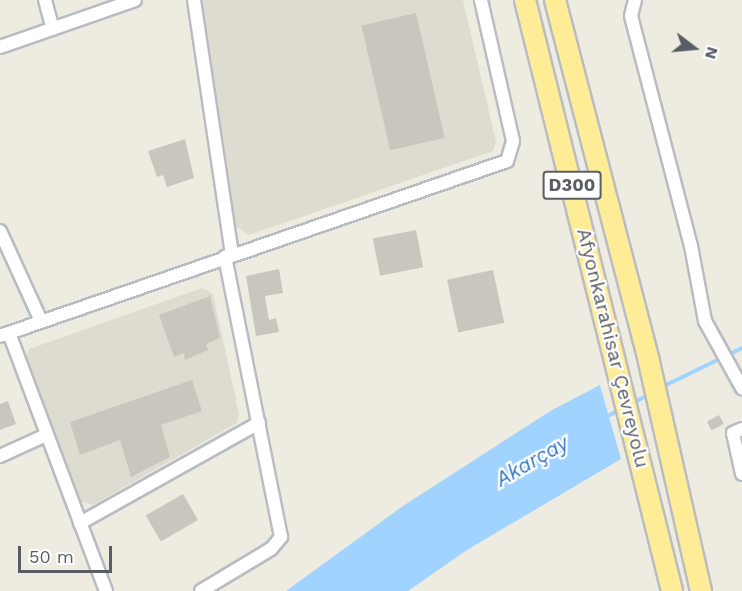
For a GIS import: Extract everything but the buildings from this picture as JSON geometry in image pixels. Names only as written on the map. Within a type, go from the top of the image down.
[{"type":"highway","name":"Afyonkarahisar Çevreyolu","points":[[525,0],[619,370],[672,591]]},
{"type":"highway","name":"Afyonkarahisar Çevreyolu","points":[[555,0],[649,362],[701,591]]},
{"type":"street","points":[[45,0],[52,29]]},
{"type":"street","points":[[0,47],[135,0]]},
{"type":"street","points":[[194,0],[229,256],[281,537],[271,549],[201,591]]},
{"type":"street","points":[[106,591],[4,334],[507,161],[513,141],[481,0]]},
{"type":"street","points":[[635,0],[631,16],[691,246],[705,321],[742,388]]},
{"type":"street","points":[[0,231],[42,321]]},
{"type":"street","points":[[80,524],[259,423]]},
{"type":"street","points":[[742,429],[734,433],[742,474]]},
{"type":"street","points":[[0,456],[46,435]]},
{"type":"shaded area","points":[[200,0],[463,0],[496,142],[493,151],[249,235],[234,225]]},
{"type":"shaded area","points":[[202,288],[213,294],[239,414],[237,423],[93,505],[79,501],[25,360],[29,349]]},
{"type":"water","points":[[600,385],[621,459],[467,550],[408,591],[286,591],[403,506],[552,410]]},
{"type":"waterway","name":"Akarçay","points":[[662,387],[742,348]]},
{"type":"waterway","name":"Akarçay","points":[[633,403],[650,394]]},
{"type":"waterway","name":"Akarçay","points":[[606,417],[621,409]]}]
